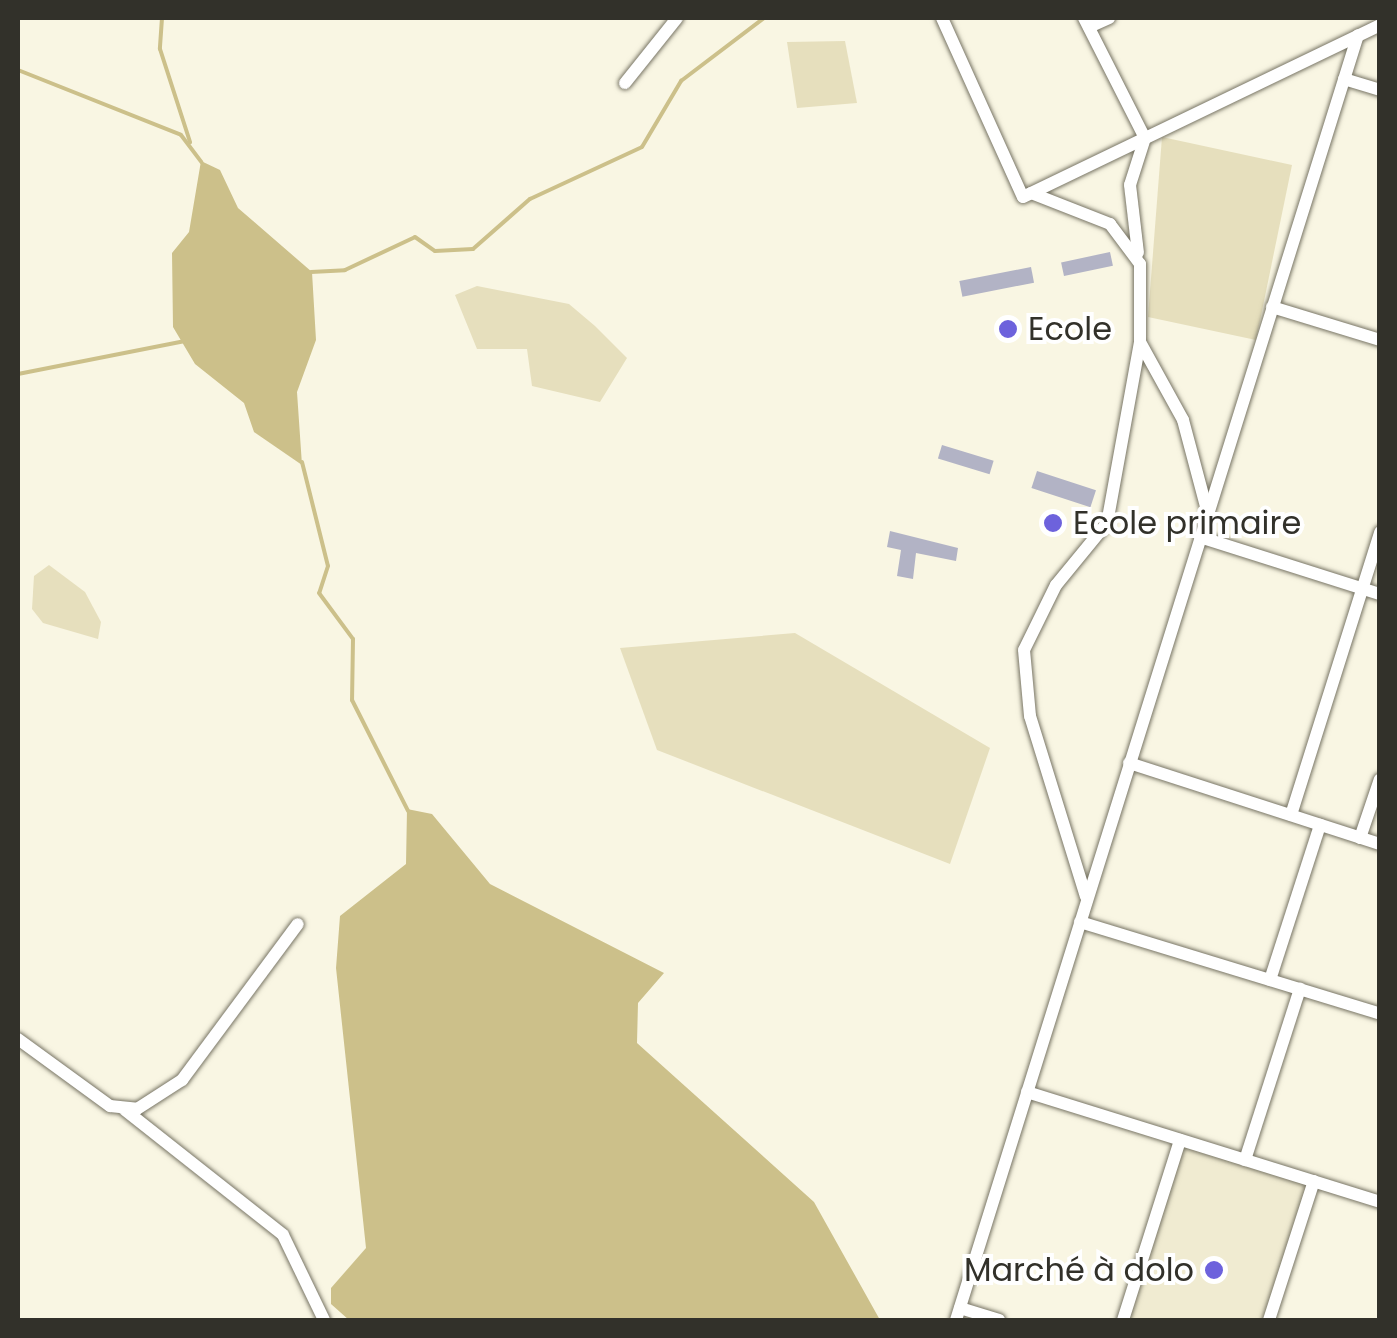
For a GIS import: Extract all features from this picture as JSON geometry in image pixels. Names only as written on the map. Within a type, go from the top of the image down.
[{"type":"street","points":[[626,83],[678,18]]},
{"type":"street","points":[[942,18],[1023,196],[1380,24]]},
{"type":"street","points":[[1086,900],[1030,716],[1024,650],[1056,585],[1108,523],[1140,342],[1140,264],[1130,185],[1144,138],[1087,22],[1109,18]]},
{"type":"street","points":[[1000,1320],[958,1314],[1358,35]]},
{"type":"street","points":[[1344,79],[1380,90]]},
{"type":"street","points":[[1031,192],[1110,224],[1140,264]]},
{"type":"street","points":[[1272,307],[1380,340]]},
{"type":"street","points":[[1140,342],[1183,420],[1208,513]]},
{"type":"street","points":[[1290,815],[1380,532]]},
{"type":"street","points":[[1200,536],[1380,594]]},
{"type":"street","points":[[1129,763],[1380,844]]},
{"type":"street","points":[[1360,838],[1380,779]]},
{"type":"street","points":[[1270,980],[1320,824]]},
{"type":"street","points":[[1080,922],[1380,1014]]},
{"type":"street","points":[[125,1110],[182,1080],[298,924]]},
{"type":"street","points":[[1245,1160],[1300,990]]},
{"type":"street","points":[[18,1039],[125,1110],[282,1236],[324,1320]]},
{"type":"street","points":[[1027,1092],[1380,1202]]},
{"type":"street","points":[[1123,1320],[1180,1140]]},
{"type":"street","points":[[1269,1320],[1314,1182]]},
{"type":"shaded area","points":[[845,41],[857,103],[797,108],[787,42]]},
{"type":"shaded area","points":[[1162,137],[1292,165],[1256,340],[1148,317]]},
{"type":"shaded area","points":[[201,161],[220,170],[238,208],[312,272],[316,340],[297,392],[302,465],[254,432],[244,403],[195,364],[173,327],[172,253],[189,232]]},
{"type":"shaded area","points":[[477,286],[569,304],[595,326],[627,358],[600,402],[532,386],[527,349],[477,349],[455,295]]},
{"type":"shaded area","points":[[49,565],[85,592],[101,622],[98,639],[43,623],[32,609],[34,576]]},
{"type":"shaded area","points":[[795,633],[990,748],[950,864],[657,750],[620,648]]},
{"type":"shaded area","points":[[407,809],[432,814],[490,884],[664,973],[638,1003],[637,1043],[814,1202],[880,1320],[349,1320],[331,1304],[331,1288],[366,1248],[336,968],[340,916],[406,864]]},
{"type":"shaded area","points":[[1180,1140],[1314,1181],[1269,1320],[1123,1320]]},
{"type":"building","points":[[1110,252],[1113,266],[1064,276],[1061,262]]},
{"type":"building","points":[[1031,267],[1034,283],[962,297],[959,281]]},
{"type":"building","points":[[942,445],[994,461],[990,474],[938,458]]},
{"type":"building","points":[[1037,471],[1096,490],[1090,507],[1031,488]]},
{"type":"building","points":[[890,531],[958,548],[956,561],[916,553],[913,579],[897,576],[901,550],[887,547]]},
{"type":"waterway","points":[[162,18],[160,49],[190,142]]},
{"type":"waterway","points":[[311,272],[345,270],[415,237],[435,251],[473,249],[530,199],[642,147],[681,81],[764,18]]},
{"type":"waterway","points":[[18,70],[181,135],[201,162]]},
{"type":"waterway","points":[[18,374],[184,341]]},
{"type":"waterway","points":[[302,462],[328,566],[319,593],[353,639],[352,700],[408,811]]},
{"type":"place","name":"Ecole","points":[[1008,329]]},
{"type":"place","name":"Ecole primaire","points":[[1053,523]]},
{"type":"place","name":"Marché à dolo","points":[[1214,1270]]}]
